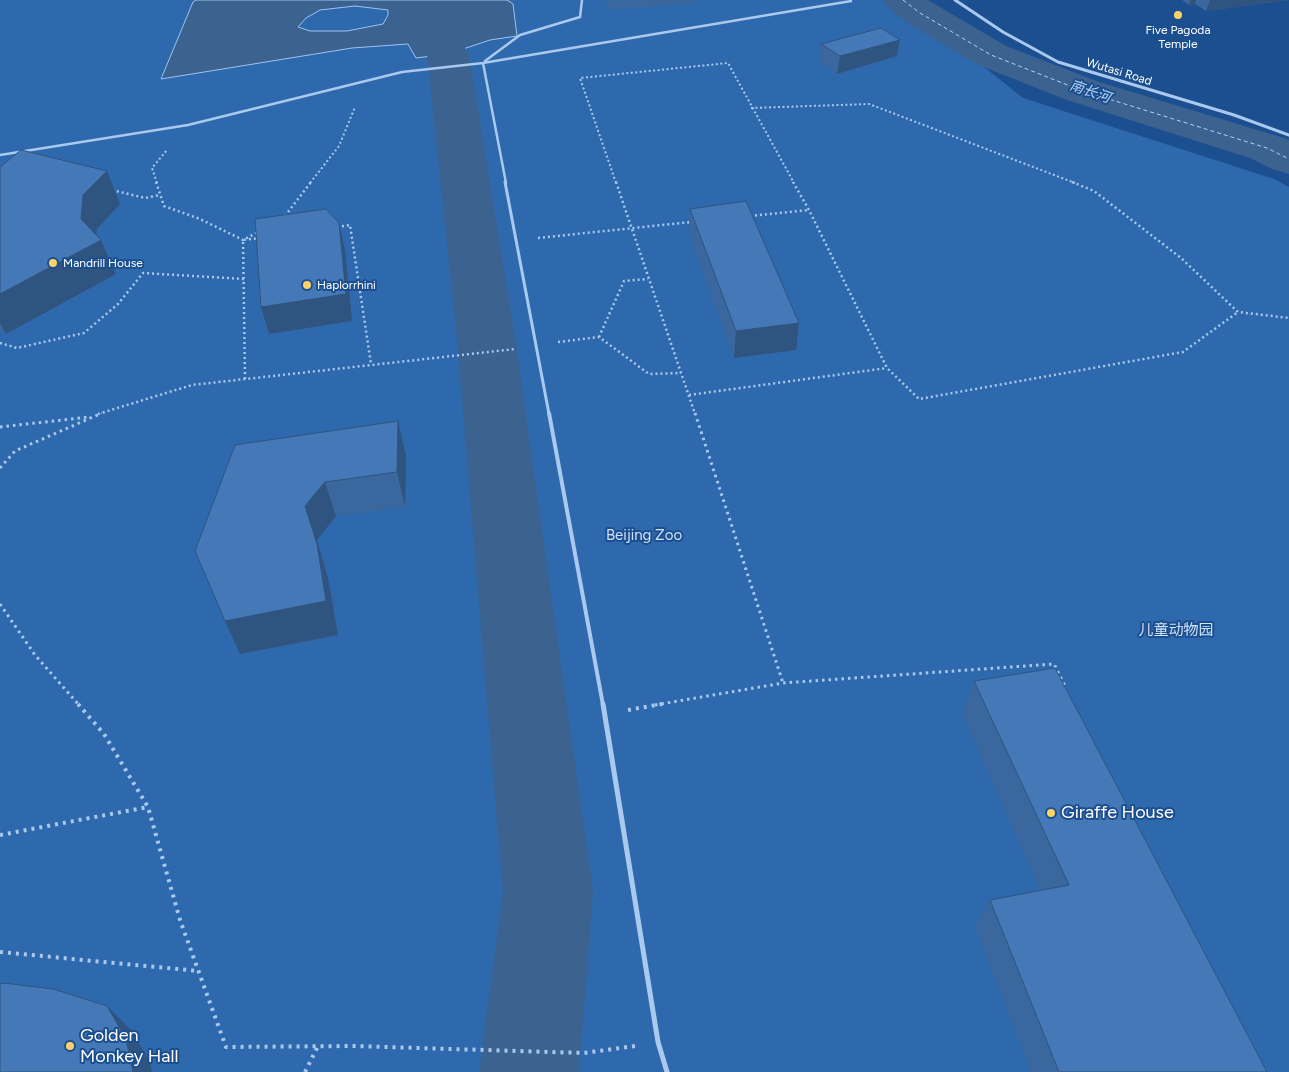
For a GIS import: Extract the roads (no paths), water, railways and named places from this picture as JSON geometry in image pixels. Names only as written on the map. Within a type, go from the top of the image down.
[{"type":"street","name":"Wutasi Road","points":[[955,0],[1003,32],[1058,62],[1234,115],[1289,135]]},
{"type":"lane","points":[[483,62],[520,35],[580,16],[582,0]]},
{"type":"lane","points":[[0,155],[188,125],[402,72],[483,62],[851,1]]},
{"type":"lane","points":[[483,62],[605,714],[658,1042],[667,1072]]},
{"type":"waterway","name":"南长河","points":[[903,0],[920,13],[991,55],[1083,91],[1267,148],[1289,159]]},
{"type":"waterway","points":[[448,54],[486,338],[548,892],[529,1072]]},
{"type":"place","name":"Five Pagoda Temple","points":[[1178,15]]},
{"type":"place","name":"Mandrill House","points":[[53,263]]},
{"type":"place","name":"Haplorrhini","points":[[307,285]]},
{"type":"place","name":"Giraffe House","points":[[1051,813]]},
{"type":"place","name":"Golden Monkey Hall","points":[[70,1046]]},
{"type":"park label","name":"Beijing Zoo","points":[[644,536]]},
{"type":"park label","name":"儿童动物园","points":[[1176,631]]}]
